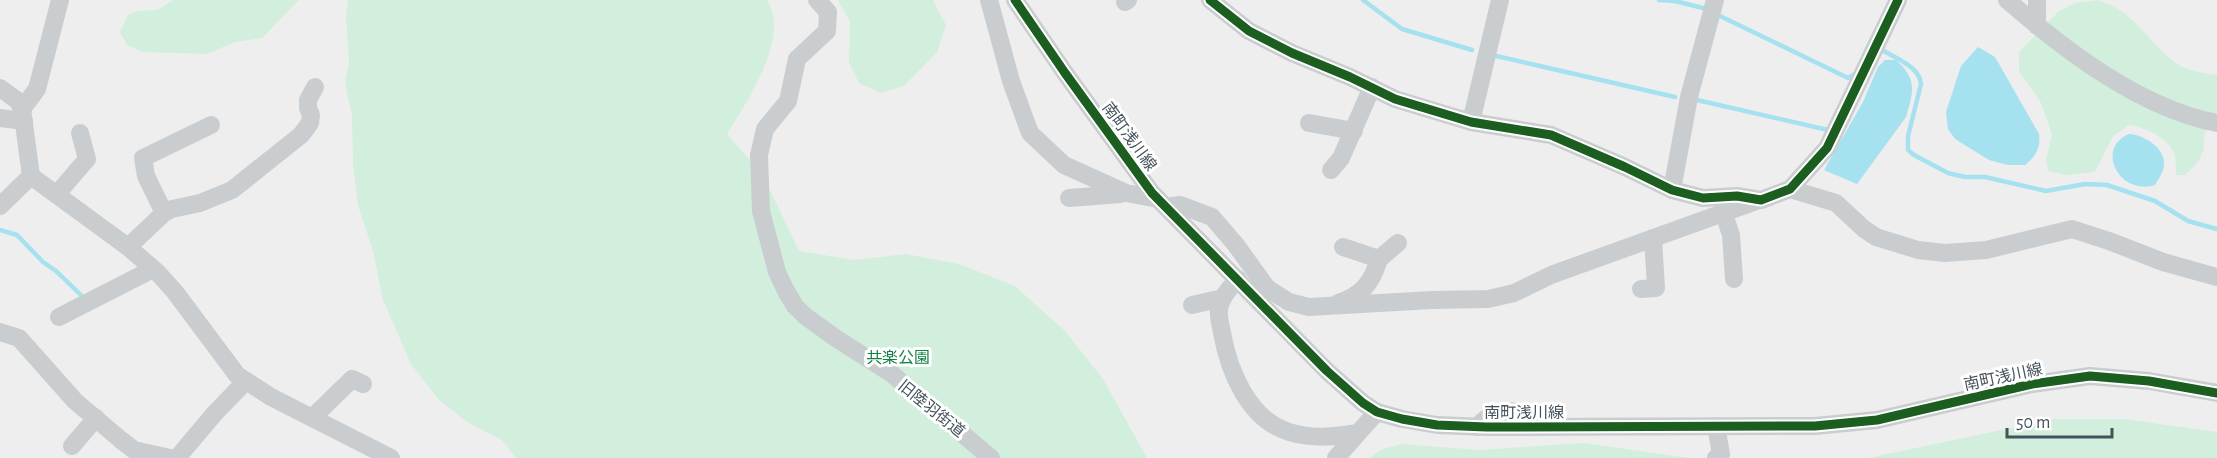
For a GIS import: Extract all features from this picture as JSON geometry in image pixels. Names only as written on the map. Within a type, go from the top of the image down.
[{"type":"street","points":[[23,115],[37,89],[60,0]]},
{"type":"street","name":"旧陸羽街道","points":[[818,0],[828,12],[827,31],[797,59],[788,101],[765,129],[759,154],[761,211],[774,261],[786,291],[795,306],[837,339],[892,374],[991,458]]},
{"type":"street","points":[[989,0],[1011,81],[1030,133],[1041,145],[1064,165],[1126,193],[1162,203],[1180,205],[1212,217],[1236,245],[1267,288],[1288,302],[1309,307],[1488,299],[1514,293],[1551,275],[1790,189],[1827,148],[1877,40],[1899,0]]},
{"type":"street","name":"南町浅川線","points":[[1015,0],[1072,82],[1162,203],[1327,370],[1363,403],[1377,412],[1402,420],[1477,427],[1815,426],[1877,420],[2032,384],[2090,376],[2149,381],[2217,393]]},
{"type":"street","points":[[1210,0],[1250,31],[1292,53],[1395,99],[1471,122],[1551,135],[1672,190],[1703,198],[1737,196],[1761,200]]},
{"type":"street","points":[[1471,122],[1500,0]]},
{"type":"street","points":[[1672,190],[1689,97],[1715,0]]},
{"type":"street","points":[[2007,0],[2037,26],[2105,74],[2150,100],[2196,119],[2217,123]]},
{"type":"street","points":[[2037,0],[2037,26]]},
{"type":"street","points":[[128,247],[164,213],[180,206],[200,203],[232,190],[301,135],[310,123],[308,100],[315,87]]},
{"type":"street","points":[[1331,170],[1341,158],[1372,87]]},
{"type":"street","points":[[0,88],[18,101],[23,115],[31,176],[153,268],[175,292],[232,369],[271,397],[391,458]]},
{"type":"street","points":[[0,118],[23,115]]},
{"type":"street","points":[[1309,123],[1354,131]]},
{"type":"street","points":[[164,213],[146,177],[143,158],[211,125]]},
{"type":"street","points":[[57,194],[87,159],[80,134]]},
{"type":"street","points":[[0,206],[31,176]]},
{"type":"street","points":[[1790,189],[1836,203],[1876,237],[1918,250],[1945,253],[1986,250],[2072,229],[2163,262],[2217,277]]},
{"type":"street","points":[[1069,198],[1126,193]]},
{"type":"street","points":[[1724,214],[1731,235],[1734,279]]},
{"type":"street","points":[[1641,289],[1656,288],[1653,238]]},
{"type":"street","points":[[1328,306],[1355,297],[1374,277],[1379,259],[1398,243]]},
{"type":"street","points":[[1343,247],[1379,259]]},
{"type":"street","points":[[59,317],[153,268]]},
{"type":"street","points":[[1238,279],[1223,297],[1218,310],[1227,357],[1245,397],[1264,418],[1287,431],[1313,438],[1358,433]]},
{"type":"street","points":[[1192,305],[1223,297]]},
{"type":"street","points":[[0,332],[19,338],[75,401],[134,450],[170,458]]},
{"type":"street","points":[[313,417],[352,379],[363,384]]},
{"type":"street","points":[[177,458],[246,381]]},
{"type":"street","points":[[1336,458],[1377,412]]},
{"type":"street","points":[[72,446],[96,418]]},
{"type":"street","points":[[1716,426],[1721,454],[1716,458]]},
{"type":"green space","points":[[173,0],[299,0],[262,38],[235,42],[207,54],[142,52],[127,45],[120,32],[128,15],[137,11],[157,10]]},
{"type":"green space","name":"共楽公園","points":[[348,0],[767,0],[773,15],[774,32],[770,50],[755,87],[727,134],[763,175],[799,251],[854,260],[906,254],[959,264],[1015,286],[1065,331],[1103,379],[1147,458],[516,458],[502,440],[467,422],[439,400],[411,364],[383,300],[373,251],[358,205],[353,164],[352,115],[345,83],[349,63],[346,16]]},
{"type":"green space","points":[[838,0],[933,0],[946,25],[937,52],[904,86],[880,93],[859,83],[849,63],[850,22]]},
{"type":"green space","points":[[2098,0],[2122,11],[2173,61],[2194,71],[2217,75],[2217,112],[2204,135],[2204,149],[2198,162],[2185,175],[2176,175],[2174,154],[2165,141],[2147,130],[2129,125],[2113,136],[2095,172],[2067,175],[2048,171],[2046,160],[2052,134],[2041,103],[2019,71],[2019,52],[2059,11],[2075,3]]},
{"type":"green space","points":[[2054,419],[2124,419],[2217,432],[2217,458],[1868,458]]},
{"type":"green space","points":[[1584,443],[1689,458],[1370,458],[1380,450],[1401,444],[1479,450]]},
{"type":"water","points":[[1978,47],[1995,57],[2039,134],[2036,152],[2025,165],[2008,165],[1989,160],[1955,139],[1948,129],[1946,112],[1961,66]]},
{"type":"water","points":[[1885,60],[1896,60],[1908,73],[1912,86],[1911,100],[1906,117],[1857,184],[1824,170],[1863,102],[1878,67]]},
{"type":"water","points":[[2129,134],[2140,136],[2152,143],[2163,157],[2164,168],[2155,185],[2142,187],[2131,184],[2116,169],[2113,159],[2114,149],[2119,141]]},
{"type":"waterway","points":[[1363,0],[1402,29],[1472,50]]},
{"type":"waterway","points":[[1659,0],[1675,1],[1707,9]]},
{"type":"waterway","points":[[1718,15],[1848,78],[1855,74]]},
{"type":"waterway","points":[[1884,51],[1907,64],[1920,78],[1921,84],[1908,136],[1908,150],[1914,155],[1948,173],[1965,177],[1985,177],[2046,191],[2085,184],[2107,185],[2155,201],[2188,221],[2217,229]]},
{"type":"waterway","points":[[1492,55],[1675,97]]},
{"type":"waterway","points":[[1697,100],[1828,130]]},
{"type":"waterway","points":[[0,230],[17,235],[43,262],[82,296]]},
{"type":"cycle path","points":[[1015,0],[1152,193],[1327,371],[1363,403],[1377,412],[1437,425],[1486,427],[1815,426],[1877,420],[2032,384],[2090,376],[2149,381],[2217,393]]},
{"type":"cycle path","points":[[1210,0],[1249,31],[1395,99],[1471,122],[1551,135],[1672,190],[1703,198],[1737,196],[1761,200],[1790,189],[1827,148],[1898,0]]}]
